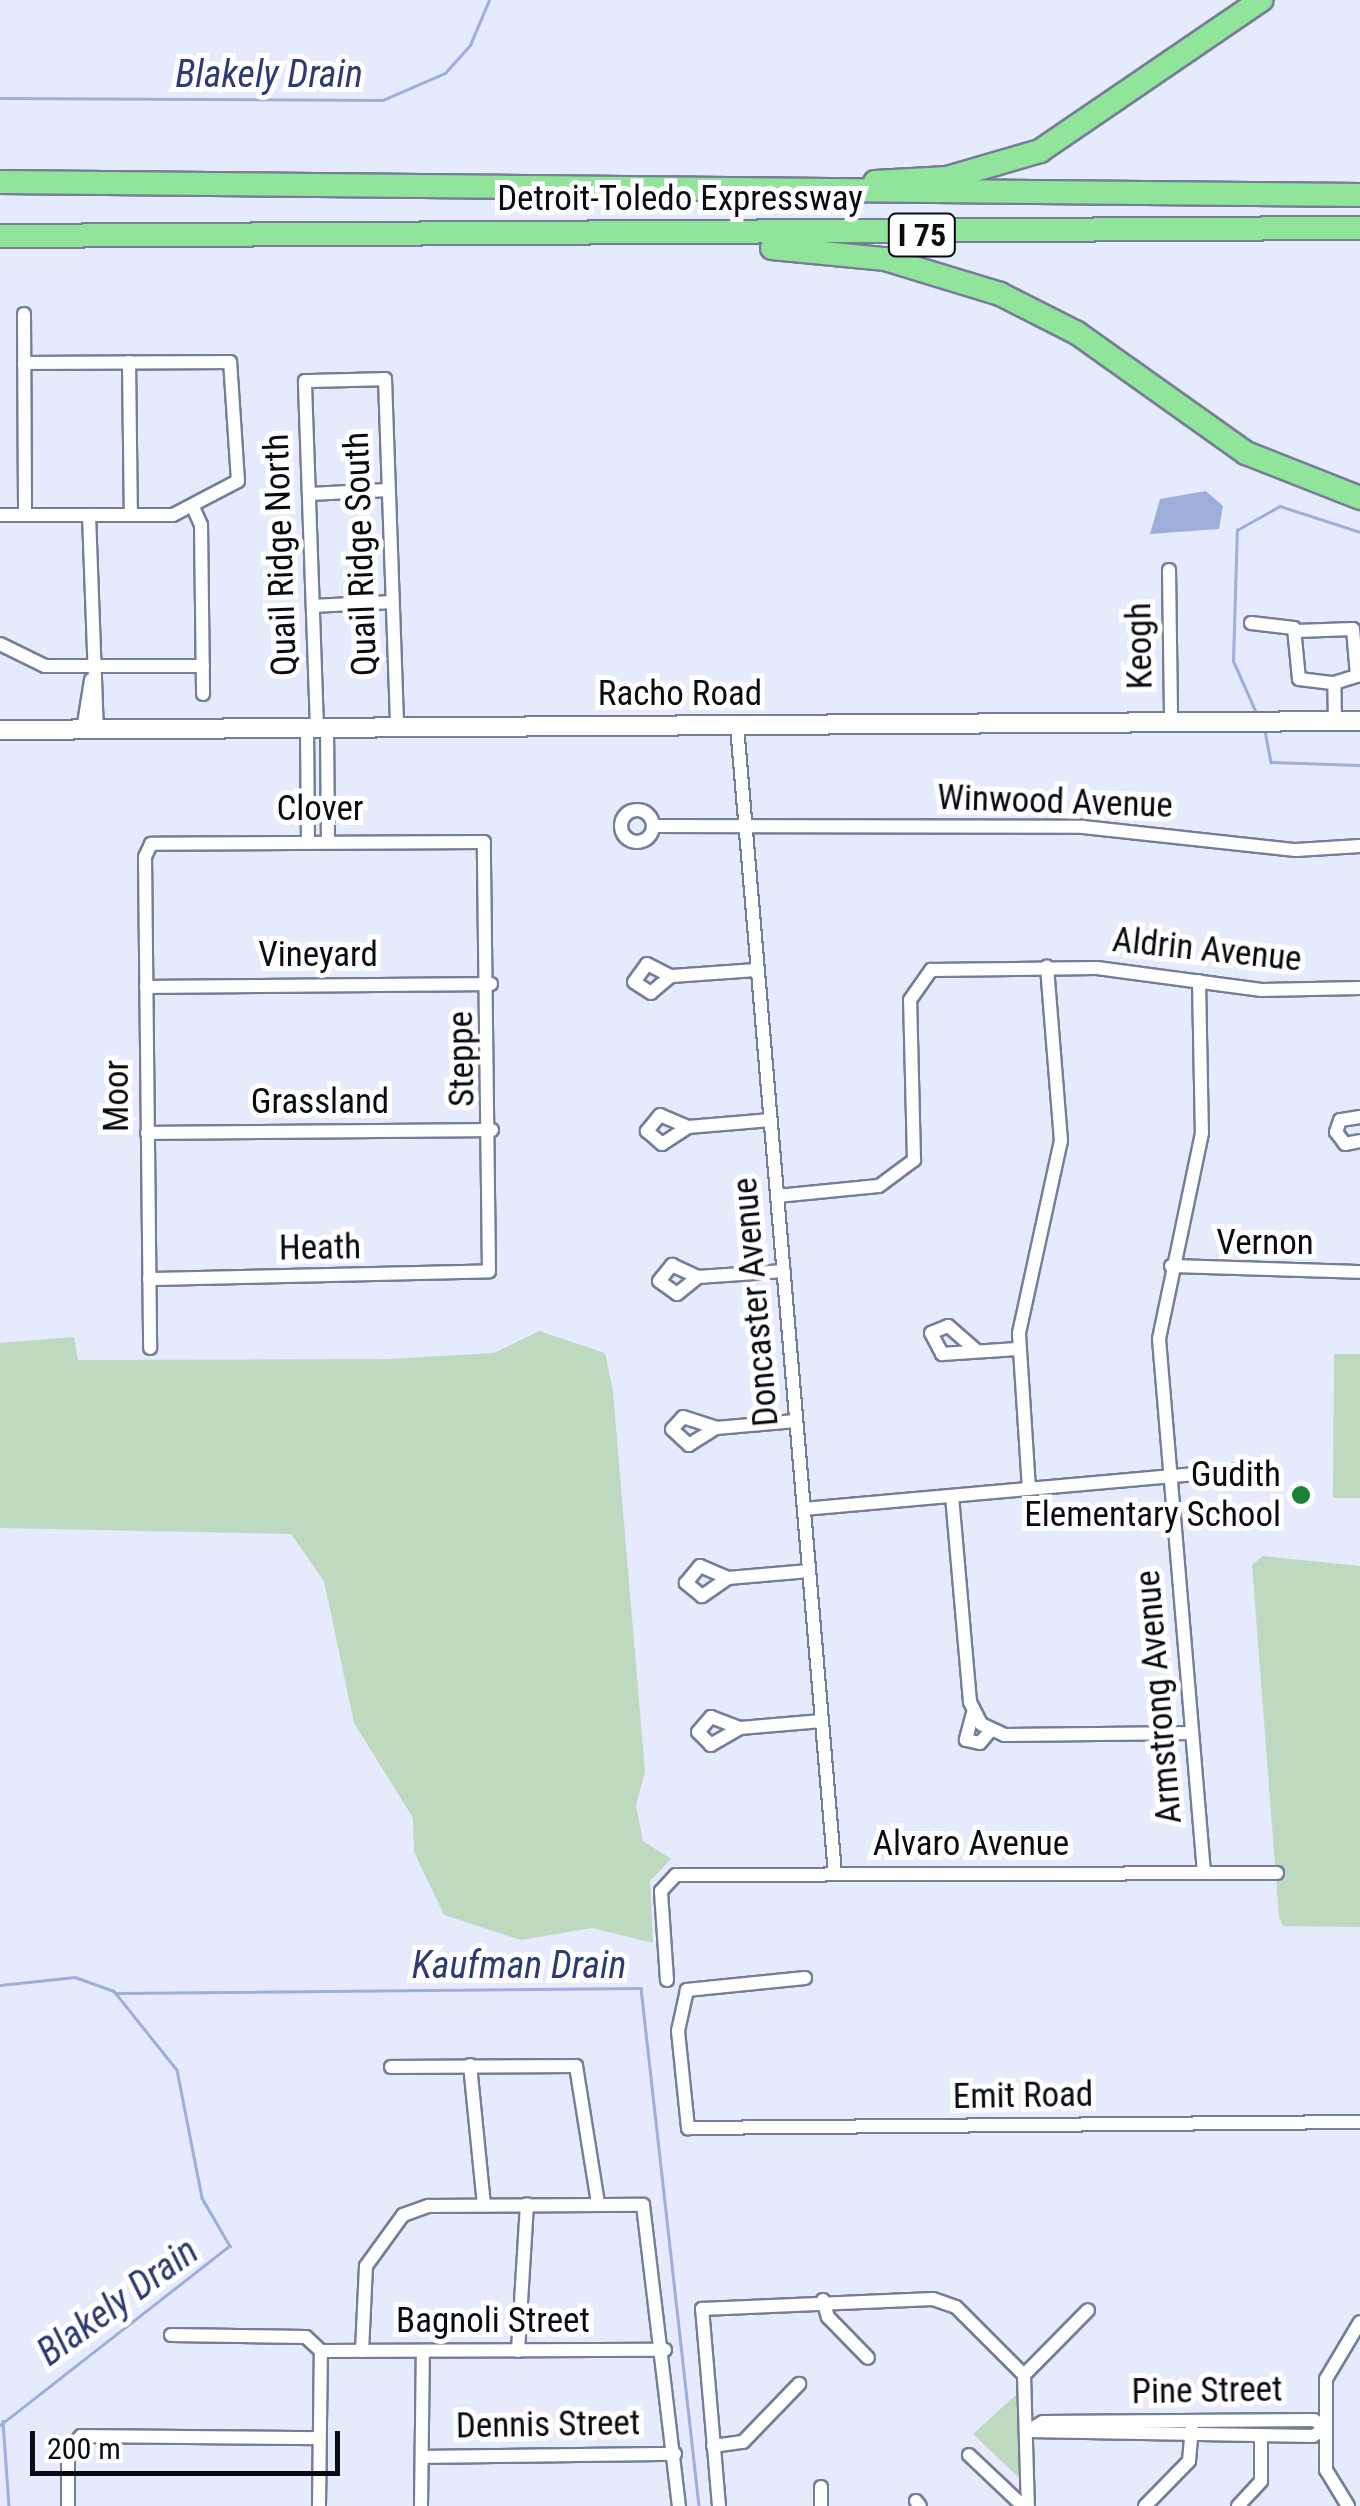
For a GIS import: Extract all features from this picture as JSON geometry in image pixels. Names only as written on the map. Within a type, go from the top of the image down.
[{"type":"highway","points":[[522,191],[904,181],[982,170],[1067,138],[1260,0]]},
{"type":"highway","name":"Detroit-Toledo Expressway","points":[[0,182],[522,191],[1360,196]]},
{"type":"highway","name":"Detroit-Toledo Expressway","points":[[0,236],[1360,228]]},
{"type":"highway","points":[[484,232],[838,253],[973,282],[1077,333],[1260,461],[1360,498]]},
{"type":"street","points":[[24,314],[25,515]]},
{"type":"street","points":[[0,515],[131,514],[193,507],[238,480],[237,374],[226,361],[24,362]]},
{"type":"street","points":[[129,362],[131,514]]},
{"type":"street","name":"Quail Ridge North","points":[[317,727],[305,381],[385,379]]},
{"type":"street","name":"Quail Ridge South","points":[[385,379],[397,727]]},
{"type":"street","points":[[310,494],[388,490]]},
{"type":"street","points":[[193,507],[201,525],[203,694]]},
{"type":"street","points":[[89,515],[90,729]]},
{"type":"street","name":"Keogh","points":[[1169,570],[1171,722]]},
{"type":"street","points":[[313,606],[392,602]]},
{"type":"street","points":[[1251,623],[1298,631],[1352,629],[1359,676],[1334,684],[1300,678],[1298,631]]},
{"type":"street","points":[[0,644],[45,666],[90,674],[203,666]]},
{"type":"street","points":[[1334,684],[1335,722]]},
{"type":"street","name":"Racho Road","points":[[0,730],[1360,721]]},
{"type":"street","name":"Doncaster Avenue","points":[[737,726],[835,1873]]},
{"type":"street","points":[[308,839],[317,727]]},
{"type":"street","points":[[317,727],[328,839]]},
{"type":"street","name":"Winwood Avenue","points":[[654,826],[1083,827],[1270,848],[1360,846]]},
{"type":"street","name":"Clover","points":[[150,844],[473,838],[488,846]]},
{"type":"street","name":"Moor","points":[[150,844],[146,987],[150,1348]]},
{"type":"street","name":"Steppe","points":[[488,846],[492,1130],[489,1271]]},
{"type":"street","points":[[1029,1490],[1017,1349],[1061,1141],[1047,967]]},
{"type":"street","name":"Aldrin Avenue","points":[[777,1196],[879,1186],[914,1160],[909,1009],[923,976],[1047,967],[1200,982],[1360,988]]},
{"type":"street","points":[[671,976],[757,970]]},
{"type":"street","name":"Armstrong Avenue","points":[[1200,982],[1202,1133],[1171,1266],[1159,1338],[1176,1478],[1204,1873]]},
{"type":"street","name":"Vineyard","points":[[146,987],[491,984]]},
{"type":"street","points":[[1360,1117],[1340,1120],[1336,1132],[1345,1144],[1360,1141]]},
{"type":"street","points":[[688,1127],[771,1120]]},
{"type":"street","name":"Grassland","points":[[148,1133],[492,1130]]},
{"type":"street","name":"Vernon","points":[[1171,1266],[1360,1272]]},
{"type":"street","points":[[698,1277],[784,1270]]},
{"type":"street","name":"Heath","points":[[150,1279],[489,1271]]},
{"type":"street","points":[[977,1351],[1017,1349]]},
{"type":"street","points":[[716,1428],[796,1421]]},
{"type":"street","points":[[804,1509],[1234,1471]]},
{"type":"street","points":[[952,1496],[974,1713],[990,1731]]},
{"type":"street","points":[[728,1578],[809,1571]]},
{"type":"street","points":[[974,1713],[962,1728],[968,1742],[990,1731],[1192,1733]]},
{"type":"street","points":[[740,1728],[822,1721]]},
{"type":"street","name":"Alvaro Avenue","points":[[667,1980],[666,1880],[835,1873],[1277,1873]]},
{"type":"street","name":"Emit Road","points":[[804,1978],[700,1984],[682,2000],[688,2128],[1360,2122]]},
{"type":"street","points":[[392,2066],[580,2068],[598,2203]]},
{"type":"street","points":[[470,2066],[484,2205]]},
{"type":"street","points":[[362,2352],[363,2276],[388,2228],[420,2208],[598,2203],[648,2210],[680,2506]]},
{"type":"street","points":[[518,2351],[527,2204]]},
{"type":"street","points":[[823,2300],[828,2317],[868,2358]]},
{"type":"street","points":[[719,2506],[702,2309],[823,2300],[945,2301],[1024,2375],[1028,2431],[1026,2506]]},
{"type":"street","points":[[1024,2375],[1088,2310]]},
{"type":"street","points":[[1342,2504],[1326,2470],[1328,2365],[1360,2322]]},
{"type":"street","name":"Bagnoli Street","points":[[171,2335],[306,2337],[321,2352],[666,2350]]},
{"type":"street","points":[[319,2506],[321,2352]]},
{"type":"street","points":[[421,2506],[422,2352]]},
{"type":"street","points":[[713,2446],[743,2442],[799,2384]]},
{"type":"street","points":[[1242,2420],[1242,2436]]},
{"type":"street","name":"Pine Street","points":[[1028,2431],[1099,2422],[1242,2420],[1314,2420],[1326,2428]]},
{"type":"street","points":[[1145,2506],[1189,2461],[1192,2421]]},
{"type":"street","points":[[1098,2438],[1099,2422]]},
{"type":"street","name":"Pine Street","points":[[1028,2431],[1098,2438],[1261,2436],[1326,2428]]},
{"type":"street","points":[[68,2506],[72,2443],[95,2435],[320,2438]]},
{"type":"street","points":[[1238,2506],[1260,2481],[1261,2436]]},
{"type":"street","name":"Dennis Street","points":[[422,2457],[675,2454]]},
{"type":"street","points":[[969,2455],[1026,2506]]},
{"type":"street","points":[[821,2487],[822,2506]]},
{"type":"green space","points":[[539,1331],[605,1353],[613,1391],[645,1772],[636,1805],[643,1841],[671,1859],[650,1881],[653,1943],[592,1928],[521,1940],[444,1915],[414,1852],[413,1818],[354,1723],[324,1581],[291,1534],[0,1528],[0,1343],[74,1337],[78,1360],[389,1359],[494,1353]]},
{"type":"green space","points":[[1334,1354],[1360,1354],[1360,1498],[1333,1498]]},
{"type":"green space","points":[[1263,1556],[1360,1566],[1360,1927],[1283,1926],[1279,1917],[1252,1565]]},
{"type":"green space","points":[[1018,2393],[1019,2478],[973,2434]]},
{"type":"water","points":[[1206,491],[1223,506],[1219,529],[1150,534],[1160,499]]},
{"type":"waterway","name":"Blakely Drain","points":[[0,98],[383,100],[445,73],[470,45],[489,0]]},
{"type":"waterway","points":[[1256,713],[1233,661],[1237,530],[1280,506],[1360,532]]},
{"type":"waterway","points":[[1265,731],[1271,762],[1360,765]]},
{"type":"waterway","name":"Blakely Drain","points":[[0,1985],[75,1977],[114,1991],[177,2070],[202,2198],[230,2246],[0,2426]]},
{"type":"waterway","name":"Kaufman Drain","points":[[115,1993],[641,1988],[699,2506]]},
{"type":"waterway","points":[[3,2421],[9,2506]]},
{"type":"place","name":"Gudith Elementary School","points":[[1301,1495]]}]
